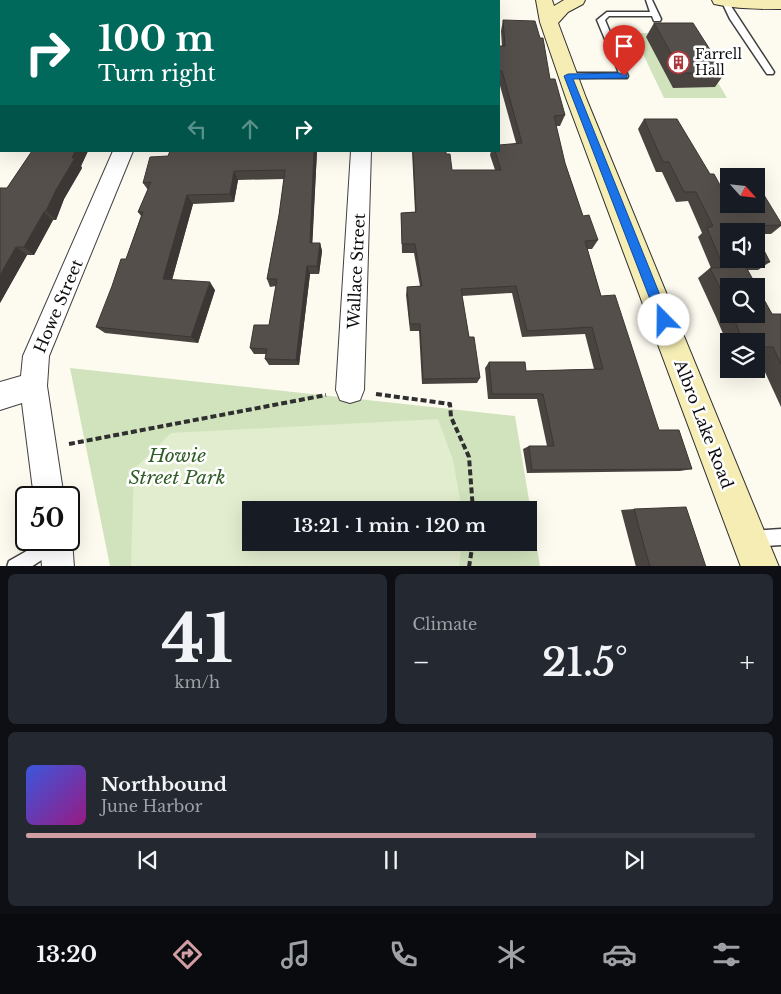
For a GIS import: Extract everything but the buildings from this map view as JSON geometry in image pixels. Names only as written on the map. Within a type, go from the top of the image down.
[{"type":"main road","points":[[546,11],[562,8],[577,0]]},
{"type":"main road","points":[[720,0],[781,4]]},
{"type":"main road","name":"Albro Lake Road","points":[[546,11],[568,76],[760,566]]},
{"type":"street","name":"Howe Street","points":[[47,486],[34,386],[36,356],[123,152]]},
{"type":"street","name":"Wallace Street","points":[[350,390],[361,152]]},
{"type":"street","points":[[0,396],[34,386]]},
{"type":"lane","points":[[649,0],[662,30]]},
{"type":"lane","points":[[724,0],[734,19],[770,72]]},
{"type":"lane","points":[[568,76],[624,76],[601,20],[607,14],[654,14]]},
{"type":"lane","points":[[749,539],[781,537]]},
{"type":"lane","points":[[15,566],[54,551]]},
{"type":"path","points":[[42,449],[350,390],[450,404],[451,417],[469,457],[472,501]]},
{"type":"path","points":[[469,566],[472,551]]},
{"type":"green space","points":[[633,33],[689,33],[727,98],[664,98]]},
{"type":"green space","name":"Howie Street Park","points":[[70,368],[515,416],[529,501],[242,501],[242,551],[537,551],[537,548],[540,566],[110,566]]},
{"type":"green space","points":[[438,419],[453,460],[460,501],[242,501],[242,551],[461,551],[459,566],[131,566],[134,469],[171,433]]},
{"type":"place","name":"Farrell Hall","points":[[679,62]]},
{"type":"route","points":[[624,76],[568,76],[664,320]]}]
